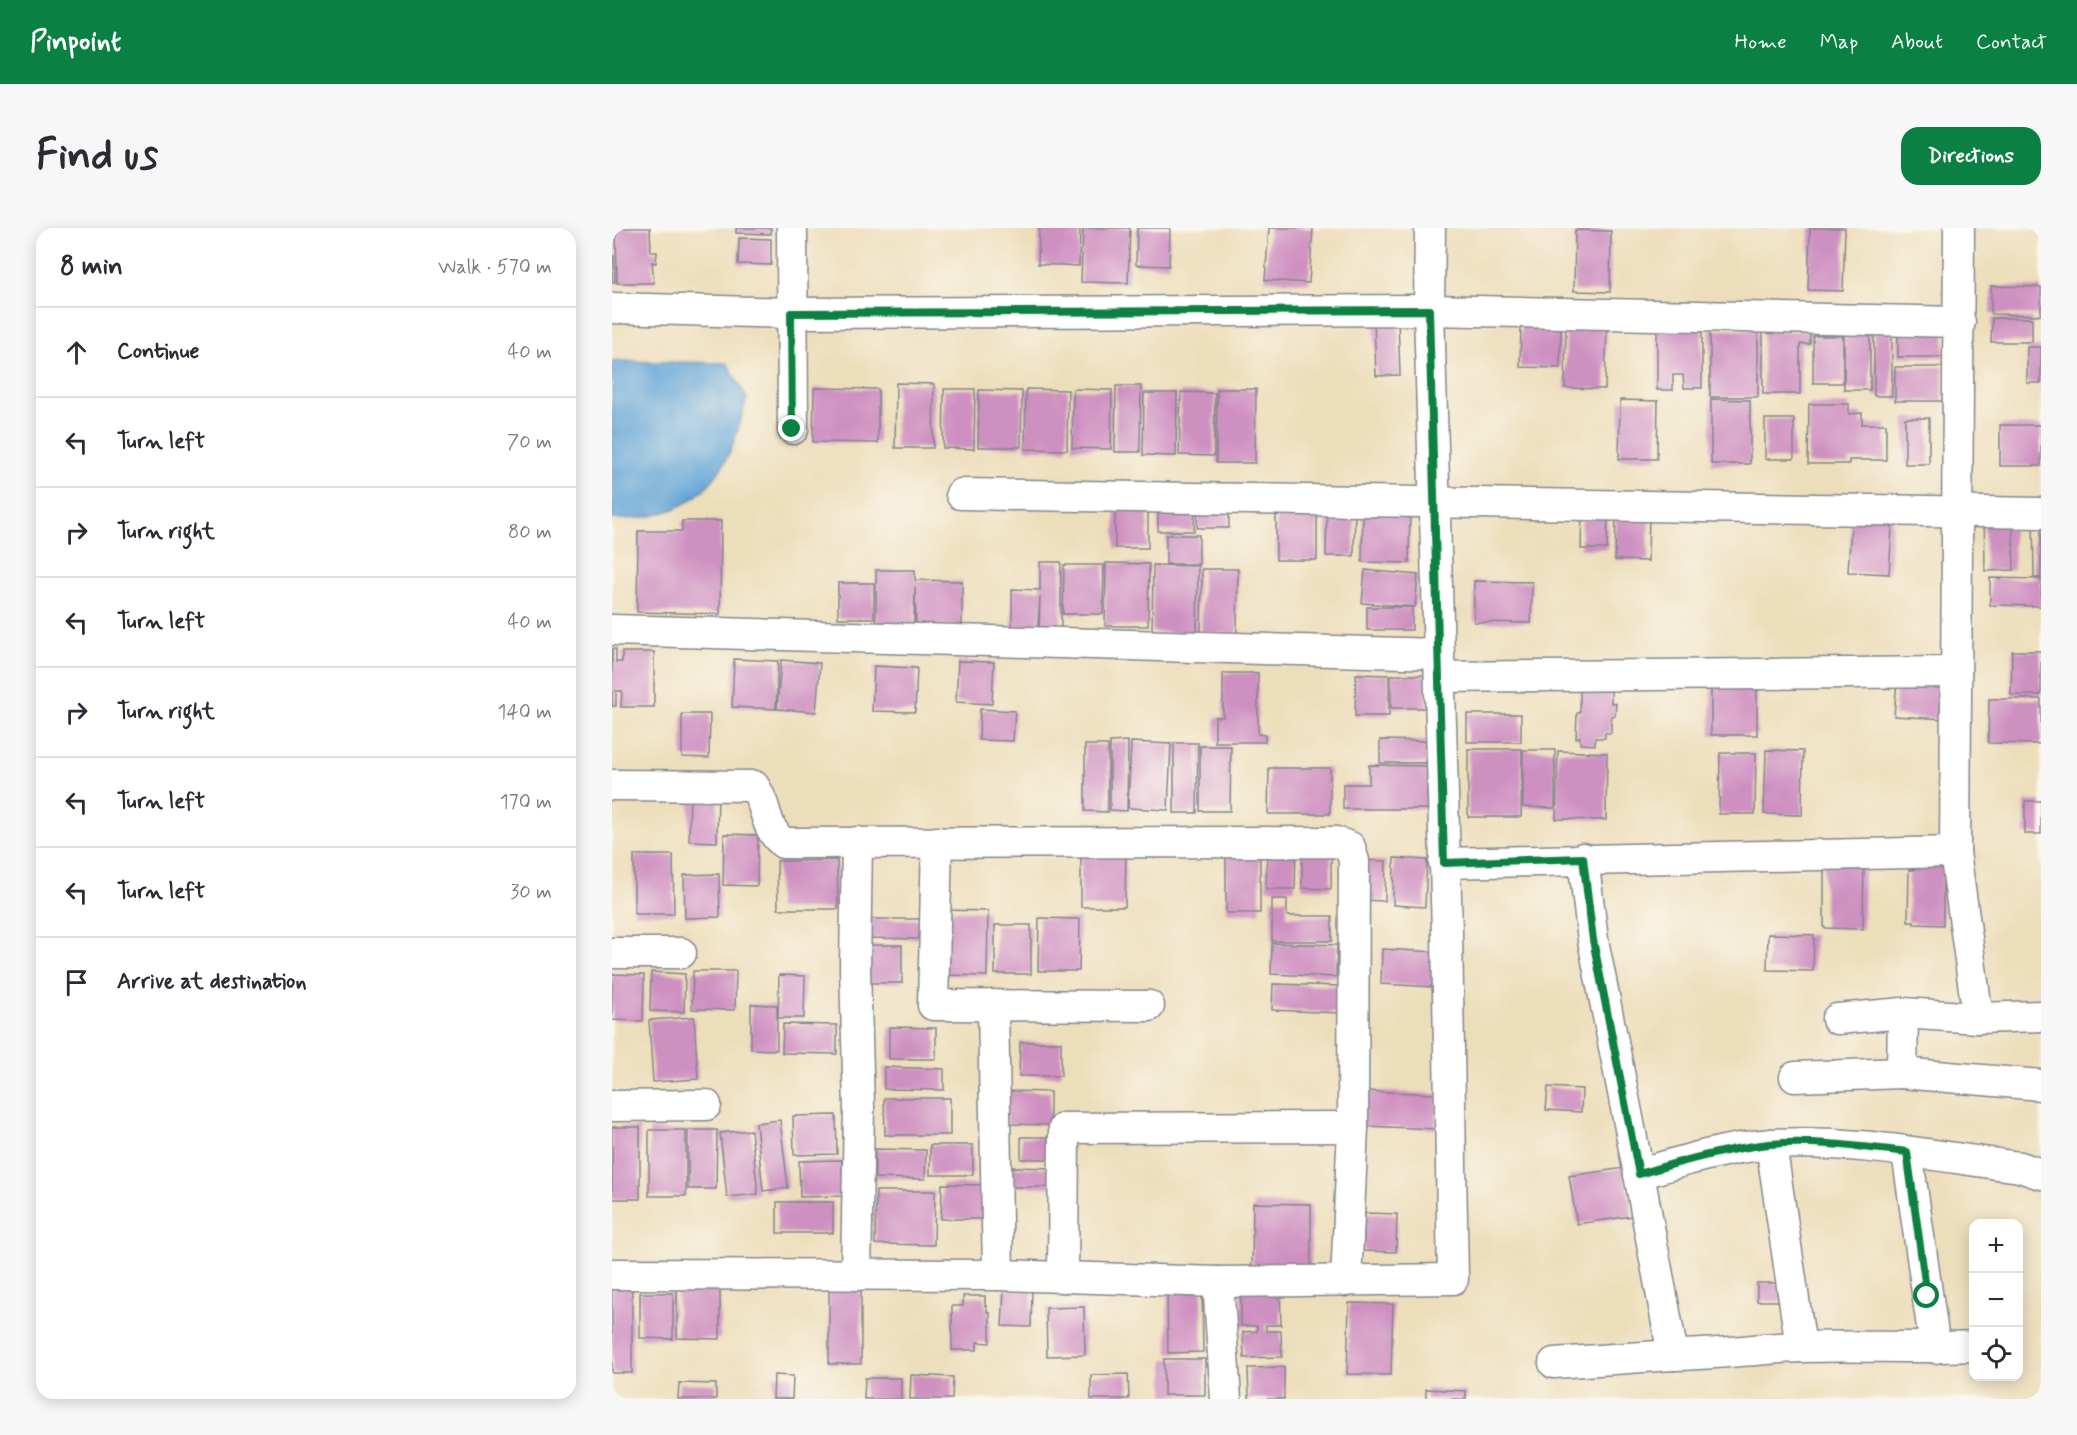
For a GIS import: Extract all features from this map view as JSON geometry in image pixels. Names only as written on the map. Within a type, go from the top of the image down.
[{"type":"street","points":[[792,228],[792,429]]},
{"type":"street","points":[[612,1274],[998,1275],[1218,1282],[1453,1279],[1439,665],[1433,504],[1429,310],[1430,228]]},
{"type":"street","points":[[1959,228],[1960,322],[1955,511],[1955,852],[1978,1018]]},
{"type":"street","points":[[612,308],[791,313],[1429,310],[1960,322]]},
{"type":"street","points":[[961,494],[2041,513]]},
{"type":"street","points":[[612,630],[1439,665],[1956,672]]},
{"type":"street","points":[[612,785],[754,786],[761,796],[770,831],[783,843],[1336,842],[1350,847],[1354,861],[1353,1127],[1346,1281]]},
{"type":"street","points":[[856,842],[855,957],[859,1107],[856,1275]]},
{"type":"street","points":[[937,842],[933,1005],[1149,1006]]},
{"type":"street","points":[[1444,863],[1583,858],[1955,852]]},
{"type":"street","points":[[1583,858],[1593,940],[1673,1355]]},
{"type":"street","points":[[612,953],[681,953]]},
{"type":"street","points":[[993,1005],[998,1275]]},
{"type":"street","points":[[1902,1073],[1903,1013]]},
{"type":"street","points":[[1837,1019],[1903,1013],[1978,1018],[2041,1016]]},
{"type":"street","points":[[1795,1077],[1902,1073],[2041,1084]]},
{"type":"street","points":[[612,1106],[706,1105]]},
{"type":"street","points":[[1063,1277],[1064,1128],[1353,1127]]},
{"type":"street","points":[[1639,1174],[1723,1151],[1771,1144],[1827,1144],[1907,1152],[2020,1167],[2041,1174]]},
{"type":"street","points":[[1771,1144],[1801,1347]]},
{"type":"street","points":[[1907,1152],[1935,1348]]},
{"type":"street","points":[[1218,1282],[1226,1399]]},
{"type":"street","points":[[1554,1363],[1673,1355],[1708,1355],[1801,1347],[1969,1346]]},
{"type":"water","points":[[612,361],[727,363],[747,398],[734,442],[718,473],[707,486],[680,506],[649,516],[612,519]]},
{"type":"building","points":[[616,228],[650,228],[651,252],[657,252],[656,263],[652,262],[654,283],[617,283]]},
{"type":"building","points":[[736,228],[771,228],[771,234],[736,233]]},
{"type":"building","points":[[1039,228],[1080,228],[1079,266],[1038,264]]},
{"type":"building","points":[[1083,228],[1130,228],[1128,283],[1081,282]]},
{"type":"building","points":[[1137,228],[1170,228],[1169,266],[1136,265]]},
{"type":"building","points":[[1269,228],[1313,228],[1309,283],[1265,280]]},
{"type":"building","points":[[1810,228],[1845,228],[1843,291],[1808,290]]},
{"type":"building","points":[[1575,230],[1611,231],[1610,292],[1574,291]]},
{"type":"building","points":[[739,238],[771,239],[771,265],[738,264]]},
{"type":"building","points":[[612,256],[614,256],[615,282],[612,282]]},
{"type":"building","points":[[1991,286],[2041,287],[2041,315],[1991,314]]},
{"type":"building","points":[[1992,318],[2032,318],[2032,342],[1991,342]]},
{"type":"building","points":[[1398,319],[1400,375],[1376,376],[1374,320]]},
{"type":"building","points":[[1521,325],[1561,326],[1560,368],[1520,367]]},
{"type":"building","points":[[1566,325],[1607,326],[1605,389],[1565,388]]},
{"type":"building","points":[[1657,325],[1702,327],[1702,388],[1684,388],[1683,375],[1673,375],[1673,390],[1657,390]]},
{"type":"building","points":[[1844,329],[1870,330],[1870,390],[1844,390]]},
{"type":"building","points":[[1710,330],[1758,330],[1758,397],[1710,397]]},
{"type":"building","points":[[1763,331],[1810,331],[1810,344],[1800,344],[1800,394],[1763,394]]},
{"type":"building","points":[[1874,332],[1892,332],[1892,396],[1874,396]]},
{"type":"building","points":[[1898,332],[1944,332],[1944,357],[1898,357]]},
{"type":"building","points":[[1813,336],[1843,336],[1843,383],[1813,383]]},
{"type":"building","points":[[2027,347],[2041,347],[2041,383],[2027,383]]},
{"type":"building","points":[[1895,367],[1943,367],[1943,401],[1895,401]]},
{"type":"building","points":[[896,383],[934,384],[933,448],[895,448]]},
{"type":"building","points":[[1116,386],[1141,386],[1140,452],[1115,452]]},
{"type":"building","points":[[814,388],[878,389],[878,443],[813,442]]},
{"type":"building","points":[[944,389],[975,389],[974,449],[943,448]]},
{"type":"building","points":[[1026,389],[1068,390],[1067,450],[1025,449]]},
{"type":"building","points":[[1073,389],[1112,390],[1111,449],[1072,448]]},
{"type":"building","points":[[1217,389],[1256,389],[1255,463],[1216,463]]},
{"type":"building","points":[[979,390],[1022,391],[1021,447],[978,447]]},
{"type":"building","points":[[1181,392],[1215,393],[1214,456],[1179,455]]},
{"type":"building","points":[[1144,393],[1177,393],[1176,456],[1143,455]]},
{"type":"building","points":[[1711,399],[1750,400],[1750,464],[1711,464]]},
{"type":"building","points":[[1620,400],[1658,401],[1657,459],[1619,459]]},
{"type":"building","points":[[1809,404],[1849,404],[1849,414],[1862,413],[1862,424],[1886,424],[1886,460],[1849,460],[1849,464],[1808,464]]},
{"type":"building","points":[[1905,418],[1929,418],[1929,464],[1905,464]]},
{"type":"building","points":[[1765,419],[1794,419],[1794,459],[1765,459]]},
{"type":"building","points":[[2000,425],[2041,425],[2041,466],[2000,466]]},
{"type":"building","points":[[1197,493],[1229,494],[1229,528],[1197,528]]},
{"type":"building","points":[[1158,496],[1195,496],[1194,531],[1158,531]]},
{"type":"building","points":[[1276,497],[1317,498],[1317,560],[1276,560]]},
{"type":"building","points":[[1115,502],[1148,502],[1148,548],[1115,548]]},
{"type":"building","points":[[2012,504],[2014,570],[1985,571],[1984,505]]},
{"type":"building","points":[[1327,505],[1355,506],[1354,556],[1326,556]]},
{"type":"building","points":[[1363,506],[1410,506],[1409,563],[1362,562]]},
{"type":"building","points":[[1582,508],[1608,509],[1607,549],[1581,549]]},
{"type":"building","points":[[1616,508],[1649,509],[1648,561],[1615,560]]},
{"type":"building","points":[[1852,510],[1893,512],[1889,574],[1848,572]]},
{"type":"building","points":[[2033,517],[2041,517],[2041,578],[2034,578]]},
{"type":"building","points":[[682,521],[721,521],[720,614],[637,612],[638,531],[682,531]]},
{"type":"building","points":[[1166,535],[1199,535],[1199,564],[1166,564]]},
{"type":"building","points":[[1040,562],[1061,562],[1061,633],[1039,633],[1040,597],[1038,628],[1012,627],[1012,589],[1040,590]]},
{"type":"building","points":[[1106,563],[1149,564],[1148,626],[1105,626]]},
{"type":"building","points":[[1064,565],[1104,565],[1103,614],[1063,614]]},
{"type":"building","points":[[1153,565],[1198,566],[1197,633],[1152,632]]},
{"type":"building","points":[[1202,569],[1238,569],[1237,634],[1201,632]]},
{"type":"building","points":[[876,570],[915,570],[915,580],[962,581],[962,626],[916,626],[915,587],[914,627],[876,626]]},
{"type":"building","points":[[1365,570],[1418,575],[1415,607],[1362,603]]},
{"type":"building","points":[[1990,578],[2041,579],[2041,606],[1990,605]]},
{"type":"building","points":[[1474,581],[1532,582],[1531,623],[1474,622]]},
{"type":"building","points":[[838,583],[874,583],[874,618],[838,618]]},
{"type":"building","points":[[1367,607],[1412,607],[1412,630],[1367,630]]},
{"type":"building","points":[[612,649],[616,649],[616,662],[622,662],[622,652],[654,652],[654,707],[621,707],[622,691],[616,691],[616,706],[612,706]]},
{"type":"building","points":[[2012,651],[2041,651],[2041,695],[2011,695]]},
{"type":"building","points":[[734,659],[778,661],[776,709],[732,707]]},
{"type":"building","points":[[781,660],[820,663],[816,712],[777,709]]},
{"type":"building","points":[[958,661],[994,662],[992,704],[956,702]]},
{"type":"building","points":[[874,666],[917,668],[915,712],[872,711]]},
{"type":"building","points":[[1223,673],[1258,673],[1258,734],[1265,735],[1265,742],[1215,742],[1215,717],[1223,717]]},
{"type":"building","points":[[1356,674],[1389,675],[1389,716],[1355,716]]},
{"type":"building","points":[[1391,675],[1427,675],[1427,708],[1391,708]]},
{"type":"building","points":[[1897,681],[1946,684],[1944,719],[1894,716]]},
{"type":"building","points":[[1711,685],[1757,685],[1757,735],[1711,735]]},
{"type":"building","points":[[1580,687],[1611,687],[1611,703],[1616,703],[1615,716],[1611,716],[1611,733],[1605,733],[1605,738],[1595,738],[1595,745],[1580,744],[1580,737],[1576,738],[1577,713],[1580,713]]},
{"type":"building","points":[[1989,699],[2041,699],[2041,744],[1988,743]]},
{"type":"building","points":[[980,709],[1015,711],[1013,741],[979,740]]},
{"type":"building","points":[[682,714],[710,714],[709,758],[682,757]]},
{"type":"building","points":[[1467,714],[1521,714],[1521,742],[1467,742]]},
{"type":"building","points":[[1380,740],[1429,741],[1429,763],[1380,763]]},
{"type":"building","points":[[1128,741],[1127,811],[1110,810],[1110,742]]},
{"type":"building","points":[[1131,742],[1171,744],[1168,810],[1128,808]]},
{"type":"building","points":[[1174,743],[1198,743],[1197,813],[1174,813]]},
{"type":"building","points":[[1085,745],[1108,745],[1108,812],[1085,811]]},
{"type":"building","points":[[1200,746],[1231,746],[1230,811],[1200,811]]},
{"type":"building","points":[[1468,749],[1522,749],[1521,817],[1468,817]]},
{"type":"building","points":[[1523,750],[1555,750],[1555,808],[1523,807]]},
{"type":"building","points":[[1766,750],[1803,751],[1802,815],[1764,814]]},
{"type":"building","points":[[1558,751],[1607,753],[1606,820],[1556,819]]},
{"type":"building","points":[[1720,753],[1756,753],[1755,814],[1719,814]]},
{"type":"building","points":[[1369,765],[1432,766],[1432,809],[1343,809],[1343,784],[1369,784]]},
{"type":"building","points":[[1269,768],[1330,768],[1330,814],[1268,814]]},
{"type":"building","points":[[690,791],[718,791],[717,842],[689,841]]},
{"type":"building","points":[[2025,801],[2041,801],[2041,834],[2025,834]]},
{"type":"building","points":[[724,834],[758,835],[757,886],[723,885]]},
{"type":"building","points":[[1081,847],[1126,848],[1125,907],[1081,907]]},
{"type":"building","points":[[1267,848],[1296,848],[1295,889],[1266,889]]},
{"type":"building","points":[[1302,848],[1331,849],[1331,889],[1302,888]]},
{"type":"building","points":[[1226,853],[1260,854],[1260,913],[1226,913]]},
{"type":"building","points":[[634,855],[673,855],[674,914],[634,914]]},
{"type":"building","points":[[1394,858],[1427,860],[1425,907],[1393,905]]},
{"type":"building","points":[[1824,858],[1864,858],[1863,929],[1824,928]]},
{"type":"building","points":[[837,860],[838,909],[778,909],[777,861]]},
{"type":"building","points":[[1360,860],[1386,861],[1385,901],[1358,900]]},
{"type":"building","points":[[1915,862],[1943,862],[1943,925],[1908,922],[1909,870],[1914,870]]},
{"type":"building","points":[[719,874],[720,917],[685,918],[684,875]]},
{"type":"building","points":[[1272,899],[1287,899],[1287,916],[1332,916],[1332,941],[1272,941]]},
{"type":"building","points":[[942,910],[988,911],[987,976],[941,975]]},
{"type":"building","points":[[1039,918],[1080,919],[1079,971],[1038,971]]},
{"type":"building","points":[[863,919],[922,919],[922,939],[863,938]]},
{"type":"building","points":[[995,925],[1031,925],[1031,974],[995,974]]},
{"type":"building","points":[[1768,934],[1814,935],[1813,971],[1767,970]]},
{"type":"building","points":[[1272,943],[1337,945],[1336,977],[1271,974]]},
{"type":"building","points":[[866,945],[902,945],[902,983],[866,983]]},
{"type":"building","points":[[1382,949],[1435,952],[1434,987],[1381,984]]},
{"type":"building","points":[[693,971],[736,971],[735,1010],[692,1009]]},
{"type":"building","points":[[651,972],[685,974],[684,1012],[650,1011]]},
{"type":"building","points":[[612,974],[644,975],[643,1021],[612,1020]]},
{"type":"building","points":[[779,975],[805,976],[804,1018],[778,1018]]},
{"type":"building","points":[[1273,984],[1341,986],[1339,1013],[1272,1010]]},
{"type":"building","points":[[751,1004],[777,1005],[777,1050],[751,1049]]},
{"type":"building","points":[[694,1017],[698,1079],[653,1082],[649,1020]]},
{"type":"building","points":[[783,1024],[837,1025],[837,1054],[782,1053]]},
{"type":"building","points":[[889,1027],[936,1028],[936,1059],[889,1059]]},
{"type":"building","points":[[1020,1042],[1061,1042],[1061,1076],[1019,1076]]},
{"type":"building","points":[[884,1067],[944,1069],[944,1090],[884,1089]]},
{"type":"building","points":[[1548,1087],[1582,1089],[1581,1112],[1546,1110]]},
{"type":"building","points":[[1007,1091],[1050,1092],[1050,1125],[1007,1124]]},
{"type":"building","points":[[1365,1091],[1438,1094],[1436,1129],[1364,1126]]},
{"type":"building","points":[[884,1098],[950,1098],[950,1135],[885,1135]]},
{"type":"building","points":[[836,1115],[837,1154],[794,1155],[793,1116]]},
{"type":"building","points":[[780,1120],[788,1188],[763,1191],[756,1123]]},
{"type":"building","points":[[612,1127],[640,1127],[640,1199],[612,1199]]},
{"type":"building","points":[[649,1130],[686,1130],[686,1196],[649,1196]]},
{"type":"building","points":[[688,1130],[717,1130],[716,1189],[688,1189]]},
{"type":"building","points":[[751,1130],[758,1194],[727,1197],[720,1133]]},
{"type":"building","points":[[1021,1137],[1054,1137],[1054,1159],[1021,1159]]},
{"type":"building","points":[[930,1145],[973,1145],[973,1175],[930,1175]]},
{"type":"building","points":[[875,1149],[926,1150],[925,1179],[875,1178]]},
{"type":"building","points":[[842,1160],[843,1196],[800,1197],[799,1161]]},
{"type":"building","points":[[1010,1167],[1057,1168],[1056,1187],[1010,1187]]},
{"type":"building","points":[[1624,1168],[1632,1216],[1577,1224],[1569,1176]]},
{"type":"building","points":[[942,1184],[984,1185],[984,1219],[941,1219]]},
{"type":"building","points":[[876,1191],[935,1191],[934,1245],[875,1244]]},
{"type":"building","points":[[777,1202],[833,1202],[833,1233],[777,1233]]},
{"type":"building","points":[[1253,1203],[1311,1204],[1311,1270],[1252,1270]]},
{"type":"building","points":[[1365,1213],[1397,1214],[1396,1252],[1363,1251]]},
{"type":"building","points":[[829,1283],[861,1283],[861,1364],[829,1364]]},
{"type":"building","points":[[1757,1283],[1785,1283],[1785,1301],[1757,1301]]},
{"type":"building","points":[[612,1285],[632,1285],[632,1373],[612,1373]]},
{"type":"building","points":[[677,1287],[720,1287],[720,1339],[677,1338]]},
{"type":"building","points":[[1202,1288],[1203,1352],[1168,1353],[1167,1289]]},
{"type":"building","points":[[1004,1289],[1032,1290],[1031,1327],[1002,1326]]},
{"type":"building","points":[[1241,1291],[1280,1291],[1281,1325],[1266,1325],[1266,1331],[1281,1331],[1282,1357],[1244,1358],[1243,1332],[1257,1331],[1257,1326],[1241,1326]]},
{"type":"building","points":[[640,1293],[673,1293],[673,1339],[640,1338]]},
{"type":"building","points":[[963,1296],[985,1296],[985,1306],[987,1306],[987,1312],[990,1313],[990,1343],[977,1342],[977,1350],[952,1350],[952,1306],[963,1306]]},
{"type":"building","points":[[1349,1303],[1393,1304],[1391,1375],[1347,1374]]},
{"type":"building","points":[[1084,1307],[1085,1355],[1047,1356],[1046,1308]]},
{"type":"building","points":[[1164,1359],[1205,1359],[1205,1395],[1164,1395]]},
{"type":"building","points":[[1284,1367],[1284,1399],[1249,1399],[1248,1368]]},
{"type":"building","points":[[1128,1374],[1129,1399],[1091,1399],[1091,1375]]},
{"type":"building","points":[[774,1375],[793,1376],[792,1399],[773,1399]]},
{"type":"building","points":[[911,1375],[953,1377],[952,1399],[910,1399]]},
{"type":"building","points":[[865,1378],[901,1378],[901,1399],[864,1399]]},
{"type":"building","points":[[679,1383],[716,1384],[716,1399],[678,1399]]},
{"type":"building","points":[[1426,1389],[1466,1391],[1466,1399],[1426,1399]]},
{"type":"route","points":[[792,429],[791,313],[1429,310],[1444,863],[1583,858],[1593,940],[1639,1174],[1701,1156],[1771,1144],[1839,1145],[1907,1152],[1927,1296]]}]
